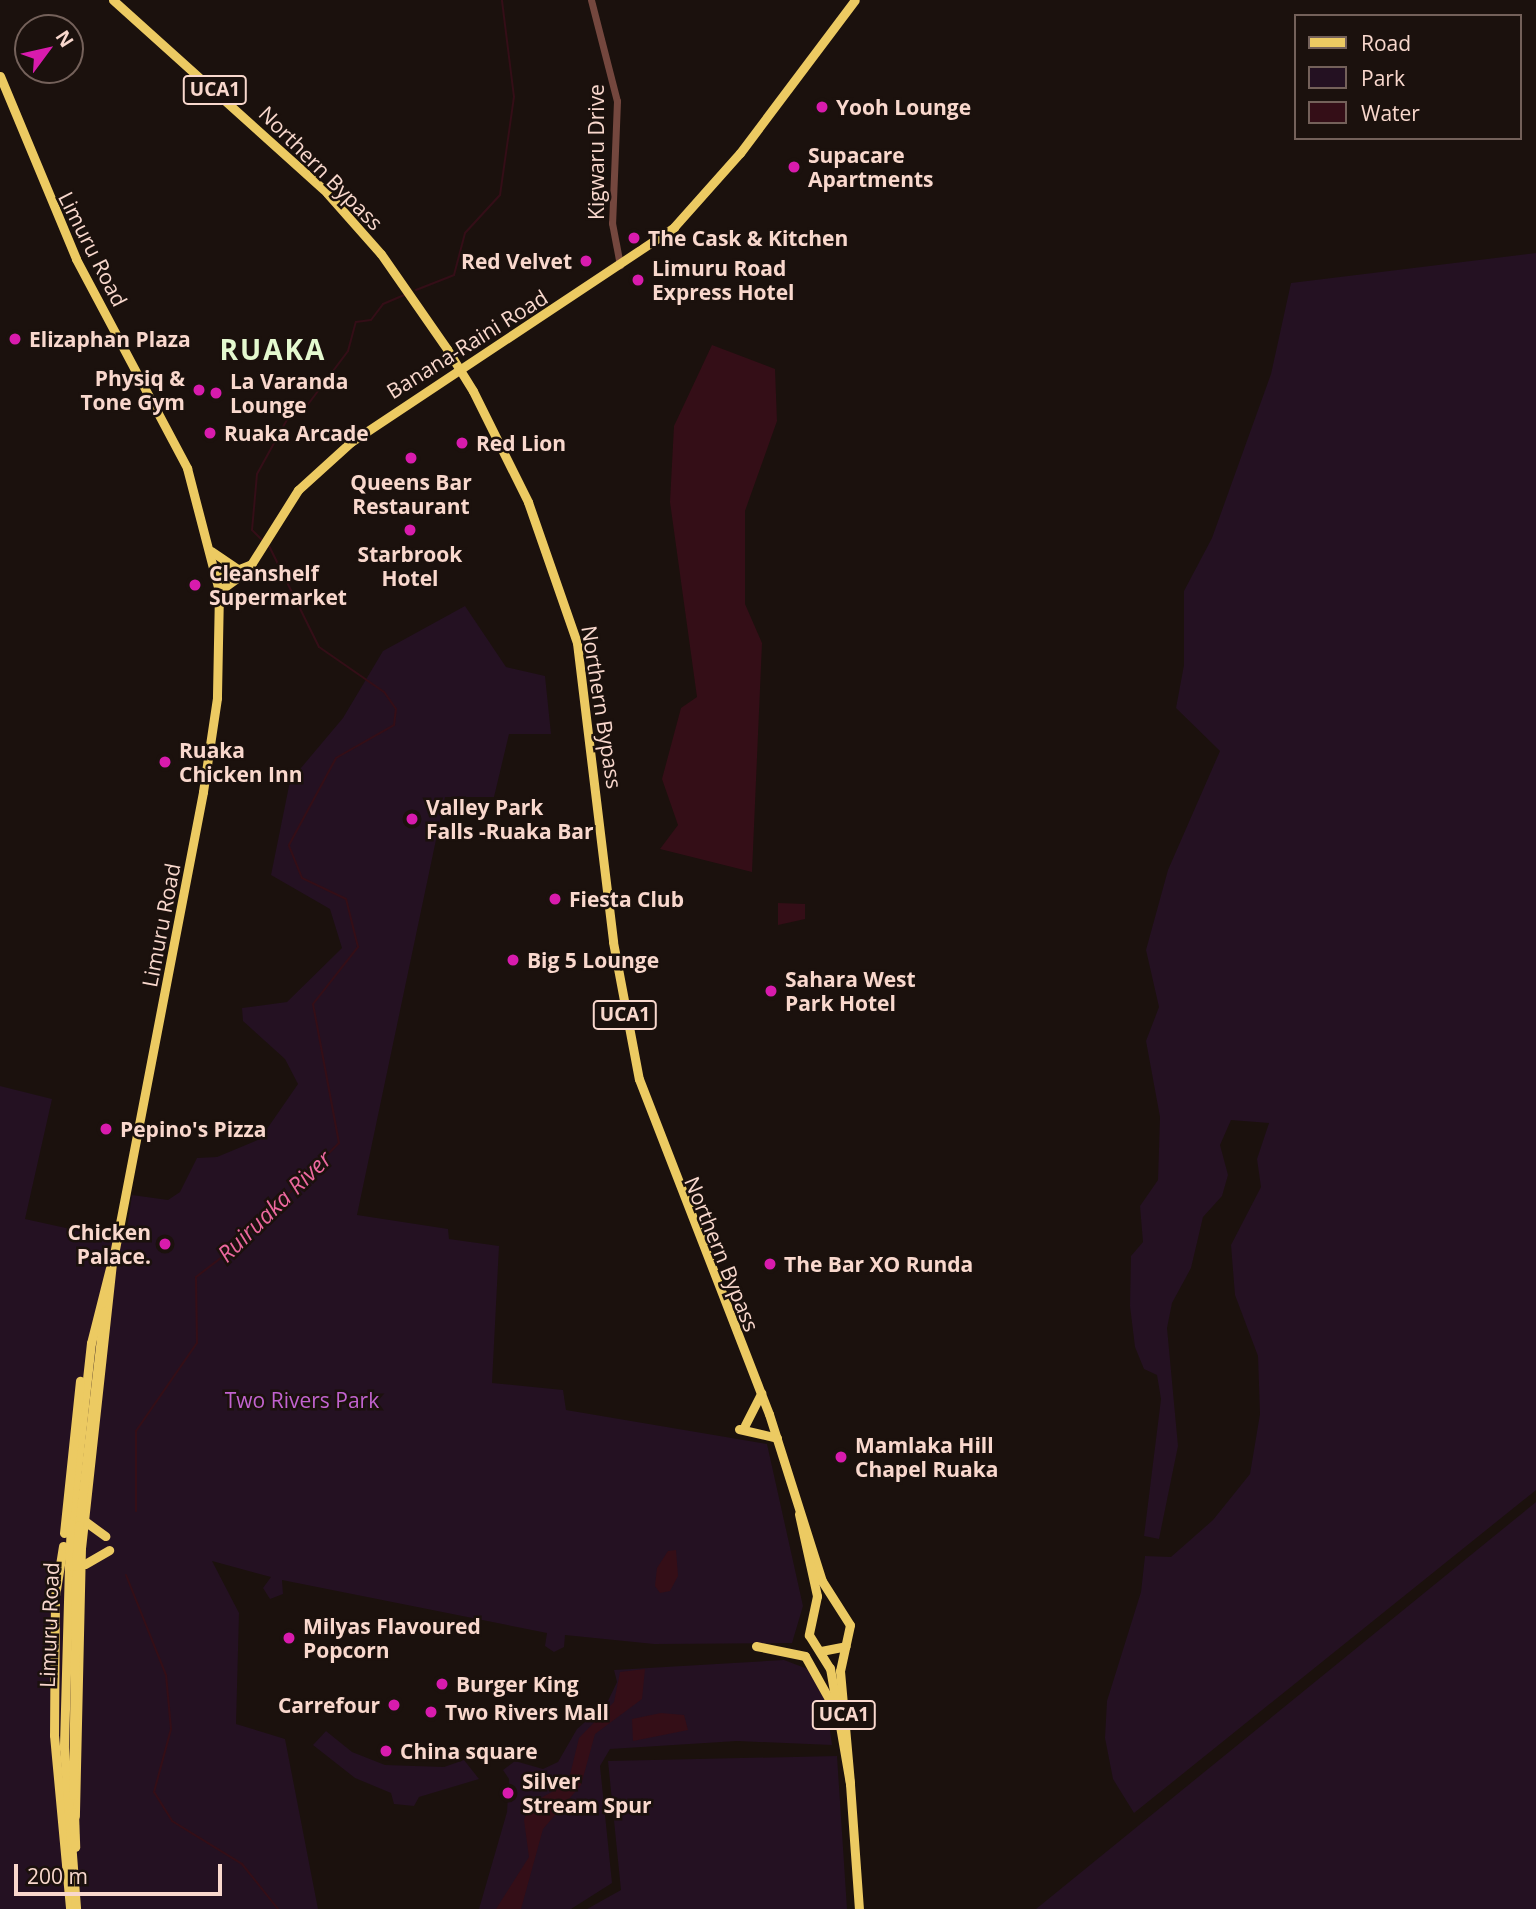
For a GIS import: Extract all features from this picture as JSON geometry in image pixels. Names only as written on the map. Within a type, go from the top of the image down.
[{"type":"main road","name":"Northern Bypass","points":[[113,0],[316,181],[412,295],[447,349],[528,502],[577,643],[613,942],[639,1079],[761,1393],[839,1614],[850,1626],[846,1646]]},
{"type":"main road","name":"Banana-Raini Road","points":[[252,564],[266,533],[298,490],[378,420],[620,266],[674,227],[709,190],[855,0]]},
{"type":"main road","name":"Limuru Road","points":[[0,76],[76,259],[187,468],[211,551],[219,591],[217,698],[203,792],[112,1266],[90,1404],[64,1748],[76,1909]]},
{"type":"main road","points":[[211,551],[238,569]]},
{"type":"main road","points":[[217,578],[252,564]]},
{"type":"main road","points":[[219,591],[252,564]]},
{"type":"main road","name":"Limuru Road","points":[[70,1909],[54,1735],[55,1596],[63,1546],[74,1413],[112,1266]]},
{"type":"main road","name":"Limuru Road","points":[[80,1526],[91,1343]]},
{"type":"main road","points":[[761,1393],[742,1427],[777,1438]]},
{"type":"main road","name":"Northern Bypass","points":[[800,1509],[816,1588],[814,1618],[809,1635],[821,1651],[837,1714],[850,1784],[859,1909]]},
{"type":"main road","points":[[64,1532],[80,1526],[105,1536]]},
{"type":"main road","points":[[63,1546],[81,1548],[80,1526]]},
{"type":"main road","name":"Limuru Road","points":[[76,1909],[76,1566],[81,1548]]},
{"type":"main road","points":[[76,1566],[109,1550]]},
{"type":"main road","points":[[814,1618],[839,1614]]},
{"type":"main road","points":[[756,1646],[805,1656],[837,1714]]},
{"type":"main road","points":[[821,1651],[846,1646]]},
{"type":"main road","name":"UCA1","points":[[846,1646],[839,1671],[850,1784]]},
{"type":"street","name":"Kigwaru Drive","points":[[591,0],[616,89],[612,223],[620,266]]},
{"type":"green space","points":[[1536,253],[1536,1490],[1134,1813],[1113,1779],[1105,1738],[1107,1701],[1141,1592],[1145,1556],[1171,1557],[1213,1520],[1250,1474],[1260,1414],[1258,1356],[1235,1295],[1231,1245],[1261,1187],[1257,1159],[1269,1123],[1231,1120],[1220,1145],[1228,1175],[1222,1196],[1203,1217],[1191,1268],[1172,1303],[1167,1328],[1178,1446],[1159,1539],[1144,1536],[1161,1399],[1157,1375],[1144,1369],[1135,1347],[1130,1306],[1131,1256],[1143,1242],[1140,1206],[1158,1180],[1160,1117],[1146,1041],[1159,1007],[1146,950],[1168,870],[1220,751],[1176,708],[1184,665],[1184,591],[1212,538],[1271,374],[1291,283]]},
{"type":"green space","name":"Two Rivers Park","points":[[465,606],[506,667],[545,676],[551,734],[509,734],[494,797],[445,797],[357,1215],[448,1229],[449,1239],[499,1246],[492,1383],[563,1390],[566,1410],[767,1444],[803,1606],[792,1643],[654,1644],[565,1635],[564,1647],[554,1652],[545,1646],[547,1633],[282,1580],[283,1594],[270,1599],[263,1588],[271,1577],[212,1561],[239,1613],[236,1724],[285,1739],[318,1909],[0,1909],[0,1086],[52,1099],[25,1219],[125,1241],[132,1195],[168,1200],[180,1192],[197,1158],[217,1157],[260,1139],[298,1084],[285,1059],[243,1021],[242,1008],[287,1002],[342,948],[330,909],[271,875],[290,781],[343,718],[383,651]]},
{"type":"green space","points":[[1536,1502],[1536,1909],[1036,1909]]},
{"type":"green space","points":[[784,1660],[813,1671],[825,1695],[832,1745],[737,1741],[610,1749],[600,1766],[612,1883],[571,1909],[479,1909],[507,1812],[509,1779],[503,1770],[515,1761],[543,1769],[558,1762],[577,1729],[607,1703],[617,1682],[614,1670]]},
{"type":"green space","points":[[326,1731],[352,1752],[385,1765],[444,1767],[464,1760],[479,1779],[419,1797],[414,1806],[394,1804],[391,1793],[355,1778],[313,1745]]},
{"type":"green space","points":[[837,1756],[847,1909],[587,1909],[621,1890],[608,1761]]},
{"type":"water","points":[[712,345],[775,369],[777,421],[745,511],[745,604],[762,643],[752,872],[660,849],[678,825],[662,779],[681,708],[697,697],[670,502],[674,426]]},
{"type":"water","points":[[778,903],[805,904],[805,919],[778,925]]},
{"type":"water","points":[[676,1550],[678,1576],[670,1591],[660,1593],[655,1586],[657,1568],[668,1551]]},
{"type":"water","points":[[645,1669],[642,1699],[595,1734],[581,1785],[543,1829],[521,1909],[496,1909],[529,1857],[524,1820],[530,1804],[568,1783],[579,1738],[614,1702],[620,1672]]},
{"type":"water","points":[[661,1713],[684,1715],[688,1730],[633,1741],[632,1719]]},
{"type":"waterway","name":"Ruiruaka River","points":[[416,290],[454,275],[465,233],[500,195],[514,97],[502,0]]},
{"type":"waterway","name":"Ruiruaka River","points":[[262,540],[252,530],[257,474],[289,416],[303,411],[348,351],[356,322],[371,320],[383,304],[404,295]]},
{"type":"waterway","name":"Ruiruaka River","points":[[136,1511],[136,1431],[197,1343],[196,1277],[239,1244],[339,1143],[313,1004],[358,947],[346,899],[302,878],[289,845],[336,758],[394,725],[396,709],[384,692],[319,647],[269,546]]},
{"type":"waterway","name":"Ruiruaka River","points":[[126,1575],[166,1675],[171,1729],[154,1792],[172,1821],[242,1864],[278,1909]]},
{"type":"place","name":"Yooh Lounge","points":[[822,107]]},
{"type":"place","name":"Supacare Apartments","points":[[794,167]]},
{"type":"place","name":"The Cask & Kitchen","points":[[634,238]]},
{"type":"place","name":"Red Velvet","points":[[586,261]]},
{"type":"place","name":"Limuru Road Express Hotel","points":[[638,280]]},
{"type":"place","name":"Elizaphan Plaza","points":[[15,339]]},
{"type":"place","name":"Physiq & Tone Gym","points":[[199,390]]},
{"type":"place","name":"La Varanda Lounge","points":[[216,393]]},
{"type":"place","name":"Ruaka Arcade","points":[[210,433]]},
{"type":"place","name":"Red Lion","points":[[462,443]]},
{"type":"place","name":"Queens Bar Restaurant","points":[[411,458]]},
{"type":"place","name":"Starbrook Hotel","points":[[410,530]]},
{"type":"place","name":"Cleanshelf Supermarket","points":[[195,585]]},
{"type":"place","name":"Ruaka Chicken Inn","points":[[165,762]]},
{"type":"place","name":"Valley Park Falls -Ruaka Bar","points":[[412,819]]},
{"type":"place","name":"Fiesta Club","points":[[555,899]]},
{"type":"place","name":"Big 5 Lounge","points":[[513,960]]},
{"type":"place","name":"Sahara West Park Hotel","points":[[771,991]]},
{"type":"place","name":"Pepino's Pizza","points":[[106,1129]]},
{"type":"place","name":"Chicken Palace.","points":[[165,1244]]},
{"type":"place","name":"The Bar XO Runda","points":[[770,1264]]},
{"type":"place","name":"Mamlaka Hill Chapel Ruaka","points":[[841,1457]]},
{"type":"place","name":"Milyas Flavoured Popcorn","points":[[289,1638]]},
{"type":"place","name":"Burger King","points":[[442,1684]]},
{"type":"place","name":"Carrefour","points":[[394,1705]]},
{"type":"place","name":"Two Rivers Mall","points":[[431,1712]]},
{"type":"place","name":"China square","points":[[386,1751]]},
{"type":"place","name":"Silver Stream Spur","points":[[508,1793]]},
{"type":"district","name":"RUAKA","points":[[273,349]]}]
